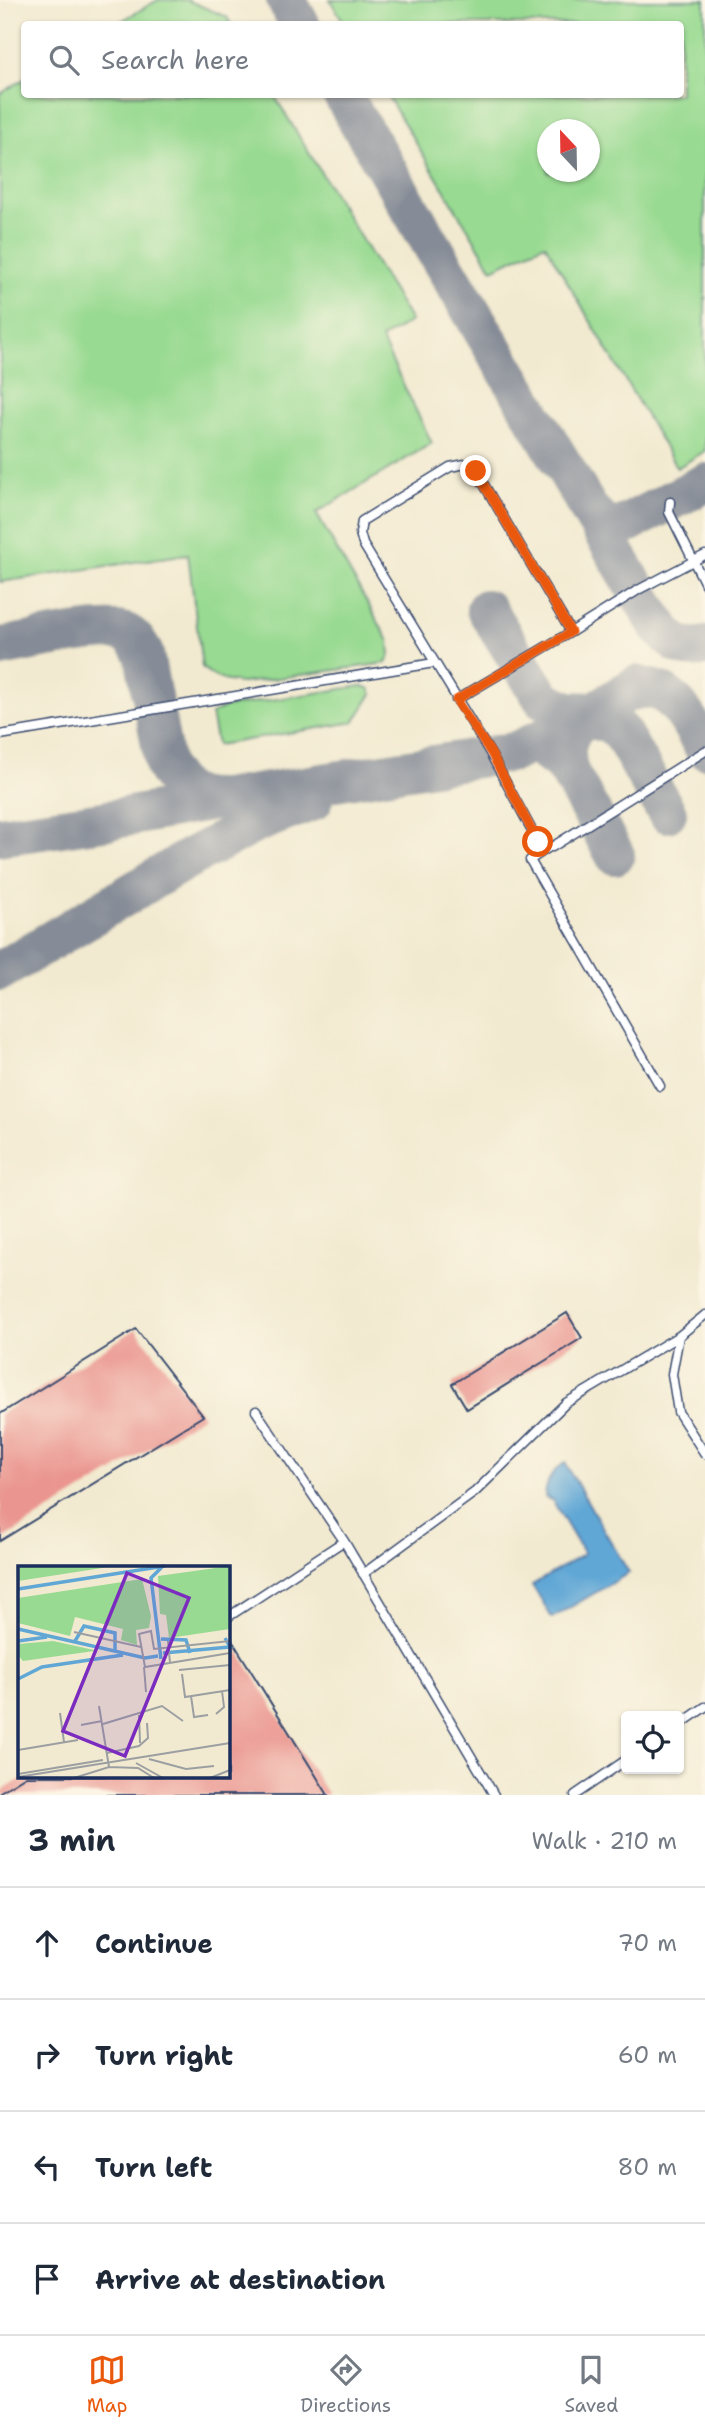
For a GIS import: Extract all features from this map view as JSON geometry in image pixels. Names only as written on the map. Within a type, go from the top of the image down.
[{"type":"lane","points":[[548,848],[541,847],[491,753],[456,700],[363,544],[360,533],[362,521],[450,467],[465,464],[476,471],[571,632]]},
{"type":"lane","points":[[670,502],[669,512],[705,584]]},
{"type":"lane","points":[[456,700],[692,560],[705,555]]},
{"type":"lane","points":[[0,735],[434,663]]},
{"type":"lane","points":[[660,1086],[530,860],[705,751]]},
{"type":"lane","points":[[363,1574],[475,1492],[566,1403],[679,1336],[705,1315]]},
{"type":"lane","points":[[679,1336],[672,1374],[678,1412],[705,1454]]},
{"type":"lane","points":[[256,1411],[344,1541],[494,1795]]},
{"type":"lane","points":[[229,1616],[344,1541]]},
{"type":"lane","points":[[684,1722],[705,1707]]},
{"type":"lane","points":[[575,1795],[621,1763]]},
{"type":"green space","points":[[158,0],[187,0],[227,17],[229,21],[121,21]]},
{"type":"green space","points":[[330,0],[705,0],[705,451],[677,468],[545,244],[492,269],[389,98],[684,98],[684,21],[343,21]]},
{"type":"green space","points":[[21,81],[21,98],[276,98],[411,321],[381,339],[432,443],[316,513],[389,641],[390,655],[386,663],[243,683],[216,677],[202,667],[188,554],[0,582],[0,94]]},
{"type":"green space","points":[[361,686],[369,688],[372,694],[354,722],[217,745],[211,714],[226,707]]},
{"type":"water","points":[[565,1463],[629,1573],[552,1618],[532,1585],[584,1554],[553,1501],[545,1497],[550,1477]]},
{"type":"building","points":[[567,1313],[582,1338],[467,1409],[452,1384]]},
{"type":"building","points":[[136,1329],[203,1416],[0,1541],[0,1414]]},
{"type":"building","points":[[229,1636],[328,1795],[0,1795],[0,1792],[23,1778],[229,1778]]},
{"type":"taxiway","points":[[286,0],[298,21]]},
{"type":"taxiway","points":[[344,98],[655,620],[664,633],[682,646],[705,646]]},
{"type":"taxiway","points":[[593,513],[605,524],[622,526],[705,483]]},
{"type":"taxiway","points":[[486,609],[543,699],[568,711],[595,712]]},
{"type":"taxiway","points":[[0,647],[85,632],[116,631],[129,635],[144,654],[165,767],[176,783],[188,793],[202,798],[221,799]]},
{"type":"taxiway","points":[[0,836],[514,752],[581,720],[637,685]]},
{"type":"taxiway","points":[[622,695],[638,689],[652,689],[674,701],[705,749]]},
{"type":"taxiway","points":[[569,772],[567,744],[581,720],[597,720],[610,724],[620,730],[667,813]]},
{"type":"taxiway","points":[[548,754],[569,772],[615,855]]},
{"type":"taxiway","points":[[0,971],[186,860],[256,823],[313,801]]},
{"type":"route","points":[[476,471],[571,632],[456,700],[491,753],[538,842]]}]
